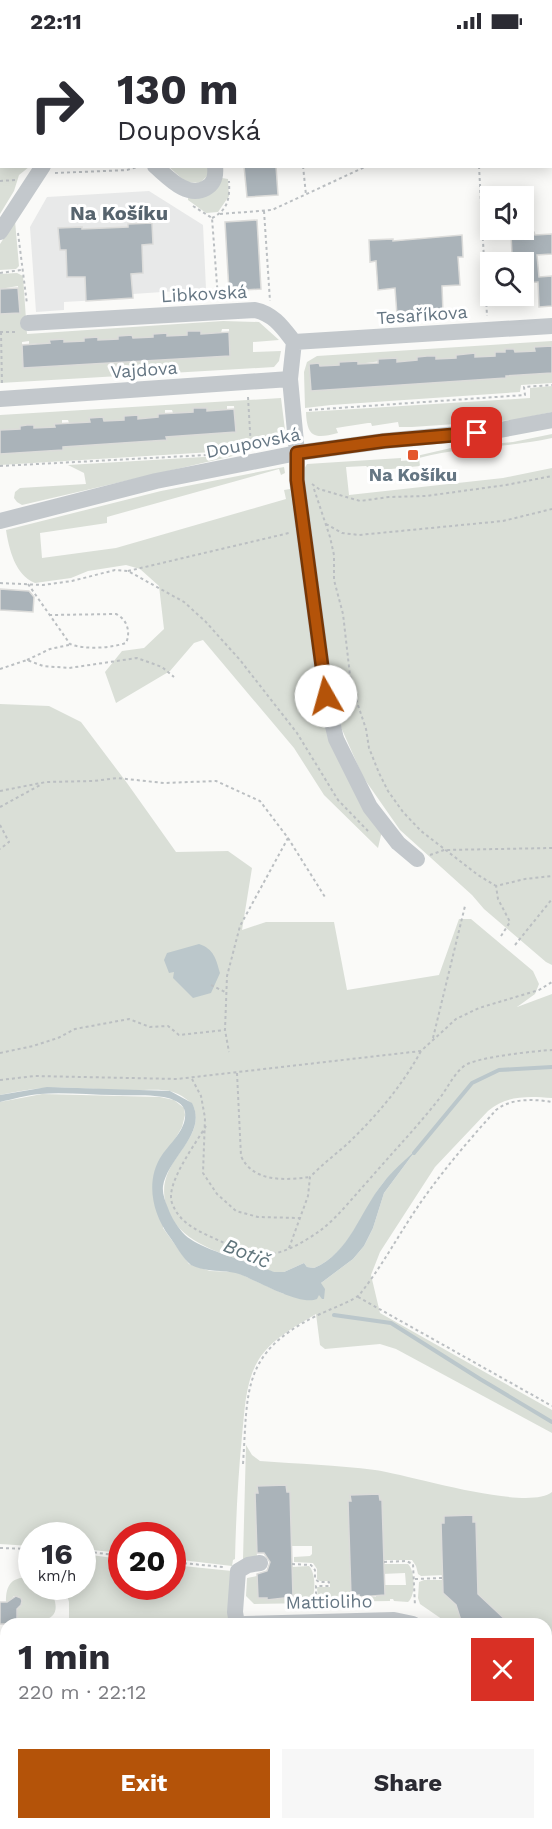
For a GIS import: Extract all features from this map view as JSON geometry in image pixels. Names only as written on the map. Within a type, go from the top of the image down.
[{"type":"street","points":[[157,168],[185,189],[196,191],[208,187],[213,182],[215,168]]},
{"type":"street","points":[[0,232],[48,170]]},
{"type":"street","name":"Libkovská","points":[[24,327],[255,310],[272,317],[294,342]]},
{"type":"street","name":"Tesaříkova","points":[[294,342],[552,326]]},
{"type":"street","points":[[294,342],[290,379],[297,453],[297,480],[326,696],[336,740],[370,807],[398,843],[417,859]]},
{"type":"street","name":"Vajdova","points":[[0,399],[290,379]]},
{"type":"street","name":"Doupovská","points":[[0,521],[156,482],[297,453],[384,441],[500,430],[552,420]]},
{"type":"street","points":[[236,1618],[238,1570],[260,1563]]},
{"type":"path","points":[[48,170],[127,170],[134,168]]},
{"type":"path","points":[[303,168],[306,195]]},
{"type":"path","points":[[212,218],[220,214],[272,210],[363,168]]},
{"type":"path","points":[[479,168],[488,325]]},
{"type":"path","points":[[0,181],[22,180]]},
{"type":"path","points":[[220,214],[230,198]]},
{"type":"path","points":[[186,201],[212,218]]},
{"type":"path","points":[[264,211],[269,295]]},
{"type":"path","points":[[212,218],[218,300],[215,303]]},
{"type":"path","points":[[19,250],[27,304]]},
{"type":"path","points":[[1,271],[21,270]]},
{"type":"path","points":[[2,378],[0,332],[24,327]]},
{"type":"path","points":[[294,411],[525,395],[524,387],[552,385]]},
{"type":"path","points":[[248,397],[251,451]]},
{"type":"path","points":[[0,466],[206,455]]},
{"type":"path","points":[[501,936],[510,922],[498,899],[496,886],[444,850],[403,812],[388,791],[369,748],[366,729],[351,684],[343,614],[334,580],[334,555],[330,537],[315,490],[309,482],[320,489],[360,501],[426,496],[552,476]]},
{"type":"path","points":[[325,524],[342,533],[359,535],[503,521],[552,508]]},
{"type":"path","points":[[0,583],[43,585],[72,581],[114,570],[128,571],[282,536],[304,526]]},
{"type":"path","points":[[128,571],[184,602],[206,621],[297,733],[338,801],[372,834]]},
{"type":"path","points":[[28,584],[70,644],[77,647],[118,645],[126,643],[128,639],[126,623],[116,614],[50,615]]},
{"type":"path","points":[[0,669],[50,649],[70,644]]},
{"type":"path","points":[[27,660],[44,666],[69,668],[137,658],[162,667],[174,677]]},
{"type":"path","points":[[0,791],[46,782],[117,778],[164,783],[216,781],[260,801],[288,838],[326,897]]},
{"type":"path","points":[[0,807],[46,782]]},
{"type":"path","points":[[0,825],[9,842],[0,849]]},
{"type":"path","points":[[229,1052],[225,1030],[225,992],[240,926],[288,838]]},
{"type":"path","points":[[417,859],[444,850],[552,848]]},
{"type":"path","points":[[496,886],[552,876]]},
{"type":"path","points":[[515,945],[552,899]]},
{"type":"path","points":[[432,1040],[465,906]]},
{"type":"path","points":[[237,1073],[242,1156],[245,1164],[254,1172],[266,1177],[288,1180],[310,1177],[346,1145],[390,1099],[409,1073],[421,1051],[451,1023],[468,1013],[539,990],[552,982]]},
{"type":"path","points":[[210,985],[225,992]]},
{"type":"path","points":[[0,1053],[58,1038],[75,1029],[129,1019],[150,1027],[168,1026],[179,1035],[225,1030]]},
{"type":"path","points":[[206,1126],[175,1179],[171,1198],[176,1211],[183,1221],[196,1230],[239,1249],[260,1255],[289,1249],[320,1230],[335,1217],[414,1129],[442,1096],[451,1078],[466,1064],[525,1051],[552,1050]]},
{"type":"path","points":[[0,1080],[35,1076],[192,1078],[421,1051]]},
{"type":"path","points":[[192,1078],[201,1096],[206,1126],[202,1173],[223,1200],[236,1211],[258,1218],[300,1218]]},
{"type":"path","points":[[243,1464],[248,1396],[260,1359],[282,1336],[312,1318],[358,1297],[421,1201],[451,1161],[496,1110],[508,1103],[518,1101],[552,1102]]},
{"type":"path","points":[[289,1249],[308,1196],[310,1177]]},
{"type":"path","points":[[358,1297],[552,1406]]},
{"type":"path","points":[[0,1548],[18,1549]]},
{"type":"path","points":[[384,1562],[410,1562],[415,1568],[415,1606]]},
{"type":"path","points":[[186,1563],[232,1568]]},
{"type":"path","points":[[292,1564],[311,1565],[315,1570],[316,1605]]},
{"type":"path","points":[[415,1579],[442,1578]]},
{"type":"path","points":[[315,1580],[329,1582],[329,1586],[316,1586]]},
{"type":"shaded area","points":[[0,168],[28,168],[19,175],[14,191],[0,214]]},
{"type":"shaded area","points":[[170,168],[209,168],[208,175],[200,183],[186,182]]},
{"type":"shaded area","points":[[222,178],[228,179],[229,196],[218,212],[206,213],[188,200],[188,198]]},
{"type":"shaded area","points":[[149,191],[203,225],[206,289],[133,294],[133,298],[64,302],[64,310],[36,312],[30,227],[47,197]]},
{"type":"shaded area","points":[[15,221],[19,266],[16,269],[0,270],[0,244]]},
{"type":"shaded area","points":[[17,273],[23,276],[27,334],[223,321],[259,322],[279,340],[253,342],[253,352],[281,351],[279,361],[274,367],[0,383],[0,314],[20,312],[18,286],[0,289],[0,274]],"holes":[[[222,329],[229,329],[230,356],[23,368],[22,342],[50,343],[50,340],[63,339],[64,342],[84,341],[84,338],[98,337],[98,340],[118,339],[119,336],[132,335],[133,338],[153,337],[153,334],[166,333],[167,336],[187,335],[187,331],[201,331],[201,334],[221,333]]]},
{"type":"shaded area","points":[[552,341],[552,346],[534,348],[535,351],[515,352],[514,349],[505,349],[505,352],[495,352],[495,356],[475,357],[474,353],[456,355],[456,358],[417,357],[417,360],[397,362],[397,359],[358,364],[358,361],[340,362],[339,365],[310,364],[312,391],[552,373],[552,383],[521,385],[520,392],[305,408],[304,372],[307,362],[317,356]]},
{"type":"shaded area","points":[[552,386],[552,412],[514,420],[412,427],[399,427],[398,422],[372,426],[368,423],[336,428],[338,433],[323,436],[310,432],[307,421],[306,412],[530,398],[530,388]]},
{"type":"shaded area","points":[[281,398],[285,430],[280,443],[245,450],[0,465],[0,454],[63,450],[63,447],[166,440],[166,437],[236,432],[234,406],[227,406],[227,410],[207,411],[206,408],[193,408],[193,412],[173,413],[172,410],[165,410],[165,414],[158,417],[138,419],[137,415],[124,416],[124,420],[89,419],[90,422],[69,423],[68,420],[62,420],[62,423],[55,424],[55,427],[34,428],[34,425],[20,429],[0,430],[0,415]]},
{"type":"shaded area","points":[[552,434],[552,438],[535,441],[435,454],[419,458],[420,466],[372,471],[366,466],[346,467],[349,495],[503,478],[552,468],[552,965],[484,909],[472,895],[400,830],[363,777],[340,725],[329,675],[303,471],[307,464],[401,458],[401,461],[411,460],[412,457],[451,448],[513,442]]},
{"type":"shaded area","points":[[237,455],[22,505],[14,498],[15,492],[20,488],[86,484],[84,473],[68,465]]},
{"type":"shaded area","points":[[284,467],[285,473],[281,475],[279,469],[107,517],[107,523],[40,533],[42,558],[116,548],[286,499],[284,490],[290,489],[320,678],[382,831],[378,848],[324,795],[294,748],[203,640],[194,643],[170,671],[116,703],[105,672],[122,651],[144,648],[164,629],[159,586],[140,569],[126,565],[88,571],[71,578],[35,583],[22,574],[14,561],[9,545],[6,530],[161,491]]},
{"type":"shaded area","points":[[0,704],[49,706],[81,722],[176,852],[228,851],[252,868],[242,930],[266,922],[334,922],[347,990],[439,975],[459,919],[471,919],[533,971],[539,984],[535,994],[517,1007],[552,994],[552,1098],[510,1099],[488,1111],[435,1167],[380,1252],[371,1275],[380,1313],[552,1410],[552,1433],[396,1349],[380,1344],[325,1349],[320,1345],[316,1314],[286,1332],[273,1343],[261,1356],[252,1374],[244,1415],[238,1482],[235,1559],[232,1566],[186,1561],[186,1522],[108,1522],[108,1552],[96,1550],[96,1522],[18,1522],[18,1545],[0,1544],[0,1102],[42,1094],[160,1097],[174,1100],[184,1108],[185,1115],[182,1127],[162,1156],[163,1228],[189,1264],[210,1271],[236,1272],[284,1294],[321,1283],[353,1259],[364,1246],[373,1228],[384,1193],[413,1154],[383,1183],[354,1231],[337,1252],[314,1268],[307,1267],[304,1263],[284,1272],[273,1272],[201,1244],[177,1226],[169,1213],[164,1196],[165,1181],[170,1168],[192,1133],[195,1121],[194,1108],[185,1098],[162,1090],[65,1087],[34,1089],[0,1095]]},
{"type":"shaded area","points":[[199,944],[211,952],[216,959],[220,973],[211,993],[193,998],[173,978],[174,972],[169,973],[164,960],[167,953]]},
{"type":"shaded area","points":[[47,1087],[170,1091],[192,1103],[196,1114],[195,1125],[166,1175],[163,1186],[164,1197],[171,1215],[185,1235],[202,1246],[274,1272],[284,1272],[304,1263],[307,1267],[314,1268],[337,1252],[346,1242],[383,1183],[416,1150],[384,1193],[373,1228],[364,1246],[353,1259],[321,1283],[325,1289],[324,1299],[319,1295],[317,1299],[301,1299],[291,1297],[238,1274],[191,1265],[163,1227],[155,1207],[152,1186],[162,1155],[184,1124],[185,1112],[181,1105],[171,1099],[155,1096],[68,1093],[49,1093],[0,1102],[0,1095]]},
{"type":"shaded area","points":[[246,1445],[252,1455],[260,1461],[375,1470],[467,1490],[519,1498],[539,1497],[552,1492],[552,1618],[504,1618],[478,1594],[472,1515],[444,1517],[444,1523],[441,1523],[442,1565],[445,1575],[421,1576],[412,1560],[384,1560],[382,1501],[379,1494],[350,1495],[351,1501],[348,1502],[351,1595],[376,1597],[376,1595],[385,1594],[385,1585],[406,1585],[405,1573],[382,1574],[382,1567],[384,1564],[408,1564],[414,1583],[411,1599],[408,1602],[390,1599],[390,1601],[318,1602],[317,1587],[330,1587],[330,1581],[317,1579],[317,1569],[313,1563],[294,1562],[294,1557],[310,1556],[312,1546],[291,1546],[290,1492],[287,1492],[286,1485],[257,1486],[258,1493],[255,1493],[257,1559],[243,1559]]},
{"type":"shaded area","points":[[96,1556],[108,1557],[108,1600],[186,1600],[186,1566],[232,1571],[228,1618],[69,1618],[68,1600],[96,1600]]},
{"type":"shaded area","points":[[309,1566],[314,1584],[310,1603],[254,1604],[246,1596],[247,1578],[257,1576],[258,1598],[267,1598],[267,1600],[293,1597],[292,1567]]},
{"type":"shaded area","points":[[18,1578],[18,1596],[6,1602],[7,1590],[10,1584]]},
{"type":"shaded area","points":[[442,1580],[443,1593],[446,1593],[446,1596],[457,1606],[460,1618],[440,1618],[420,1604],[419,1582]]},
{"type":"shaded area","points":[[22,1600],[54,1600],[56,1607],[50,1618],[17,1618],[17,1609]]},
{"type":"building","points":[[244,168],[276,168],[278,195],[247,197]]},
{"type":"building","points":[[257,220],[261,289],[229,291],[225,222]]},
{"type":"building","points":[[152,223],[153,244],[142,245],[143,273],[131,274],[133,298],[86,301],[85,277],[67,277],[66,250],[60,250],[58,228],[128,227],[128,224]]},
{"type":"building","points":[[534,232],[535,235],[552,234],[552,254],[537,255],[539,277],[552,276],[552,306],[539,307],[538,282],[534,282],[534,252],[512,252],[511,240],[534,240]]},
{"type":"building","points":[[462,235],[463,257],[458,257],[460,285],[442,286],[443,313],[397,315],[395,288],[378,290],[376,261],[370,262],[369,240],[393,239],[393,241]]},
{"type":"building","points":[[18,288],[20,313],[0,314],[0,289]]},
{"type":"building","points":[[187,331],[201,331],[201,334],[229,332],[230,356],[23,368],[22,345],[50,343],[49,340],[64,339],[64,342],[84,341],[84,338],[98,337],[98,340],[118,339],[118,336],[132,335],[133,338],[153,337],[153,334],[167,333],[167,336],[187,335]]},
{"type":"building","points":[[552,346],[552,373],[311,391],[309,364],[339,365],[339,362],[358,361],[358,364],[378,363],[378,359],[397,358],[397,362],[417,360],[417,357],[427,356],[436,356],[436,359],[456,358],[456,355],[475,353],[475,357],[495,356],[495,352],[505,352],[505,349],[514,349],[515,352],[535,351],[534,347]]},
{"type":"building","points":[[193,408],[207,408],[207,411],[234,409],[236,432],[166,437],[167,440],[63,447],[63,450],[0,454],[0,430],[20,429],[20,426],[27,425],[34,425],[34,428],[55,427],[54,424],[90,422],[89,418],[103,417],[104,421],[124,420],[124,416],[138,415],[138,419],[158,417],[158,414],[193,412]]},
{"type":"building","points":[[0,589],[29,591],[34,597],[33,612],[0,610]]},
{"type":"building","points":[[286,1485],[287,1492],[290,1492],[293,1597],[267,1600],[267,1598],[258,1598],[257,1574],[267,1571],[270,1562],[264,1553],[257,1553],[255,1493],[258,1493],[257,1486]]},
{"type":"building","points":[[379,1494],[382,1500],[385,1595],[351,1596],[348,1501],[351,1501],[350,1495]]},
{"type":"building","points":[[473,1515],[473,1522],[476,1522],[478,1594],[504,1618],[460,1618],[456,1605],[443,1593],[441,1523],[444,1523],[444,1516]]},
{"type":"building","points":[[16,1596],[18,1600],[22,1600],[17,1609],[17,1618],[0,1618],[0,1602],[7,1602]]},
{"type":"waterway","name":"Botič","points":[[414,1153],[472,1083],[499,1070],[552,1067]]},
{"type":"waterway","points":[[334,1315],[391,1323],[552,1422]]},
{"type":"place","name":"Na Košíku","points":[[413,455]]},
{"type":"district","name":"Na Košíku","points":[[119,213]]},
{"type":"route","points":[[326,696],[297,480],[297,453],[384,441],[477,433]]}]
